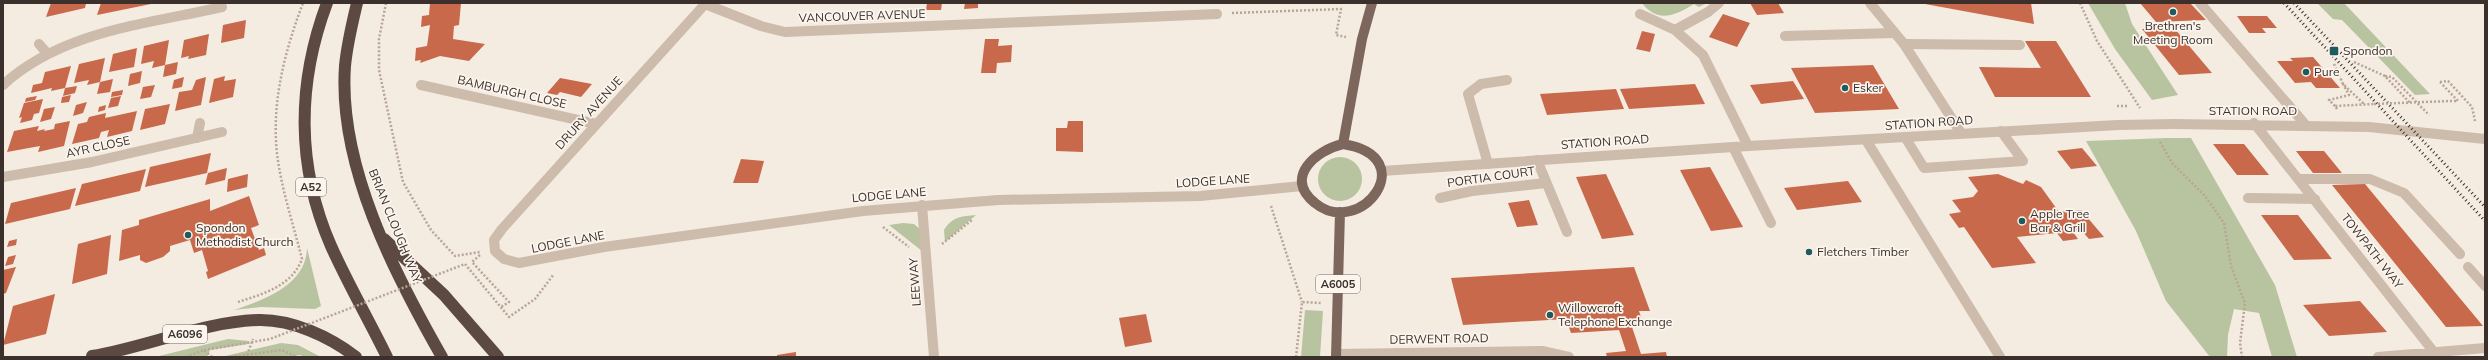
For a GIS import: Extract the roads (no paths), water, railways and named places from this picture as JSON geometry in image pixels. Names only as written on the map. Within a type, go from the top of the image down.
[{"type":"highway","name":"A52","points":[[327,3],[316,33],[306,78],[304,136],[308,170],[324,229],[388,357]]},
{"type":"highway","name":"BRIAN CLOUGH WAY","points":[[357,3],[346,56],[345,89],[347,124],[360,180],[414,309],[442,357]]},
{"type":"highway","points":[[383,238],[407,256],[470,322],[498,357]]},
{"type":"highway","name":"A6096","points":[[91,357],[124,351],[215,326],[260,320],[291,325],[322,336],[337,342],[356,357]]},
{"type":"main road","points":[[1342,144],[1362,39],[1372,3]]},
{"type":"main road","points":[[1342,144],[1356,145],[1366,150],[1374,156],[1382,171],[1381,186],[1375,198],[1364,208],[1340,212],[1331,211],[1315,203],[1302,186],[1308,161],[1319,152],[1342,144]]},
{"type":"main road","name":"A6005","points":[[1336,356],[1340,212]]},
{"type":"street","points":[[1675,30],[1708,12],[1719,3]]},
{"type":"street","points":[[1870,3],[1904,44],[1960,134]]},
{"type":"street","points":[[2200,3],[2304,123]]},
{"type":"street","name":"VANCOUVER AVENUE","points":[[705,4],[761,26],[785,32],[1218,14]]},
{"type":"street","name":"DRURY AVENUE","points":[[494,243],[502,229],[705,4]]},
{"type":"street","points":[[3,85],[24,66],[46,52],[88,38],[222,7]]},
{"type":"street","points":[[199,22],[200,12]]},
{"type":"street","points":[[1640,14],[1675,30],[1703,55],[1748,146]]},
{"type":"street","points":[[1784,36],[1894,33]]},
{"type":"street","points":[[39,44],[46,52]]},
{"type":"street","points":[[1904,44],[2020,45]]},
{"type":"street","points":[[1488,164],[1468,94],[1476,86],[1489,81],[1507,80]]},
{"type":"street","name":"BAMBURGH CLOSE","points":[[421,85],[596,124]]},
{"type":"street","points":[[197,138],[200,123]]},
{"type":"street","name":"TOWPATH WAY","points":[[2254,123],[2300,179],[2433,351]]},
{"type":"street","name":"STATION ROAD","points":[[1382,171],[1748,146],[2118,125],[2304,123],[2445,131],[2481,138]]},
{"type":"street","points":[[1905,137],[1924,168],[2023,161],[2001,131]]},
{"type":"street","name":"AYR CLOSE","points":[[5,179],[92,162],[222,132]]},
{"type":"street","points":[[1866,140],[2000,357]]},
{"type":"street","points":[[1733,147],[1771,223]]},
{"type":"street","name":"PORTIA COURT","points":[[1537,160],[1567,232]]},
{"type":"street","points":[[2300,179],[2370,179],[2404,193],[2460,254]]},
{"type":"street","name":"PORTIA COURT","points":[[1440,198],[1472,191],[1546,183]]},
{"type":"street","name":"LODGE LANE","points":[[494,243],[495,251],[500,256],[519,264],[570,254],[770,222],[922,205],[998,200],[1200,196],[1302,186]]},
{"type":"street","points":[[2248,198],[2315,199]]},
{"type":"street","name":"LEEWAY","points":[[922,205],[934,357]]},
{"type":"street","points":[[2468,267],[2485,286]]},
{"type":"street","points":[[2378,357],[2433,351],[2485,348]]},
{"type":"street","name":"DERWENT ROAD","points":[[1336,356],[1542,350],[1569,357]]},
{"type":"railway","points":[[2284,3],[2485,221]]},
{"type":"railway","points":[[2294,3],[2485,207]]},
{"type":"place","name":"Brethren's Meeting Room","points":[[2173,12]]},
{"type":"place","name":"Spondon","points":[[2334,51]]},
{"type":"place","name":"Pure","points":[[2306,72]]},
{"type":"place","name":"Esker","points":[[1845,88]]},
{"type":"place","name":"Apple Tree Bar & Grill","points":[[2022,221]]},
{"type":"place","name":"Spondon Methodist Church","points":[[188,235]]},
{"type":"place","name":"Fletchers Timber","points":[[1809,252]]},
{"type":"place","name":"Willowcroft Telephone Exchange","points":[[1550,315]]}]
